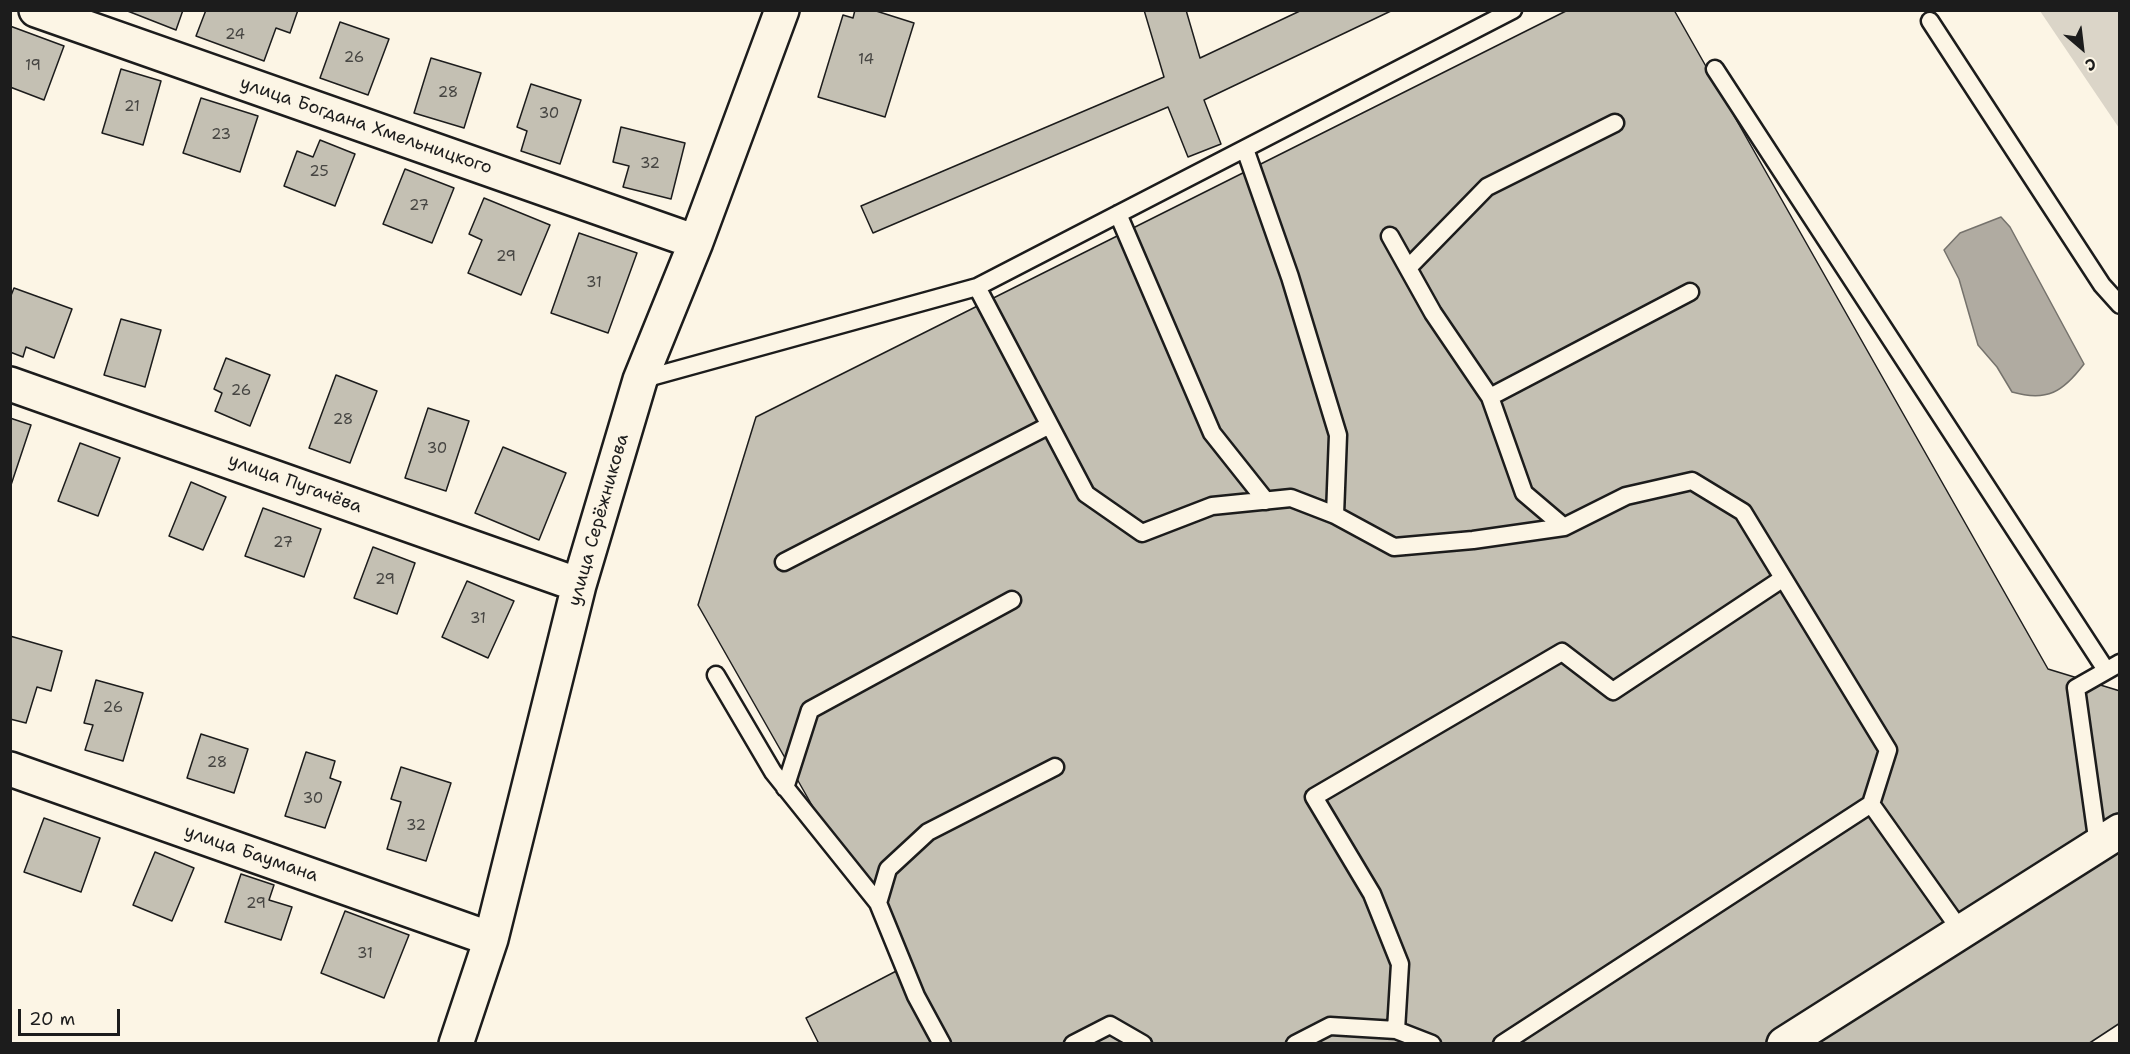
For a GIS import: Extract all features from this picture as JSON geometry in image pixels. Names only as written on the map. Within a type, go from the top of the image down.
[{"type":"street","name":"улица Богдана Хмельницкого","points":[[36,10],[696,242]]},
{"type":"street","name":"улица Серёжникова","points":[[456,1044],[491,939],[579,585],[640,380],[696,242],[782,10]]},
{"type":"street","name":"улица Пугачёва","points":[[10,384],[579,585]]},
{"type":"street","name":"улица Баумана","points":[[10,769],[491,939]]},
{"type":"street","points":[[1784,1044],[2109,838]]},
{"type":"lane","points":[[640,380],[977,286],[1513,10]]},
{"type":"lane","points":[[1930,21],[2102,285],[2120,305]]},
{"type":"lane","points":[[1715,69],[2113,667],[2076,688],[2109,838]]},
{"type":"lane","points":[[1408,268],[1487,187],[1615,123]]},
{"type":"lane","points":[[1245,149],[1290,277],[1338,435],[1335,515]]},
{"type":"lane","points":[[1118,214],[1212,433],[1266,501]]},
{"type":"lane","points":[[1390,236],[1432,312],[1490,397],[1524,493],[1564,527]]},
{"type":"lane","points":[[977,286],[1048,426],[1086,494],[1142,533],[1212,506],[1291,498],[1335,515],[1394,547],[1473,540],[1564,527],[1626,496],[1692,481],[1743,512],[1888,750],[1872,804],[1502,1044]]},
{"type":"lane","points":[[1490,397],[1690,292]]},
{"type":"lane","points":[[784,562],[1048,426]]},
{"type":"lane","points":[[1396,1030],[1400,964],[1372,894],[1314,797],[1562,652],[1613,691],[1782,579]]},
{"type":"lane","points":[[785,788],[810,710],[1012,600]]},
{"type":"lane","points":[[716,675],[785,788],[878,903],[916,996],[942,1044]]},
{"type":"lane","points":[[878,903],[888,869],[928,832],[1055,767]]},
{"type":"lane","points":[[1872,804],[1961,931]]},
{"type":"lane","points":[[1073,1044],[1110,1025],[1143,1044]]},
{"type":"lane","points":[[1295,1044],[1330,1026],[1396,1030],[1432,1044]]},
{"type":"shaded area","points":[[2040,11],[2119,11],[2119,128]]},
{"type":"shaded area","points":[[2001,217],[2010,227],[2084,364],[2069,382],[2045,395],[2024,395],[2012,392],[1997,367],[1978,345],[1959,279],[1944,250],[1960,233]]},
{"type":"building","points":[[125,10],[183,10],[176,30]]},
{"type":"building","points":[[206,10],[298,10],[290,33],[276,28],[264,61],[196,36]]},
{"type":"building","points":[[855,10],[873,10],[914,23],[885,117],[818,97],[843,15],[853,18]]},
{"type":"building","points":[[1144,10],[1186,10],[1200,58],[1302,10],[1393,10],[1204,100],[1221,144],[1188,157],[1168,107],[873,233],[861,206],[1164,77]]},
{"type":"building","points":[[1568,10],[1674,10],[2048,669],[2120,691],[2120,1023],[2088,1044],[819,1044],[806,1018],[904,967],[698,605],[756,417]]},
{"type":"building","points":[[340,22],[389,39],[368,95],[320,78]]},
{"type":"building","points":[[10,26],[64,46],[44,100],[10,87]]},
{"type":"building","points":[[431,58],[481,73],[464,128],[414,113]]},
{"type":"building","points":[[121,69],[161,81],[143,145],[102,133]]},
{"type":"building","points":[[531,84],[581,100],[560,164],[521,151],[527,131],[517,127]]},
{"type":"building","points":[[201,98],[258,116],[240,172],[183,153]]},
{"type":"building","points":[[621,127],[685,143],[671,199],[623,187],[629,166],[613,162]]},
{"type":"building","points":[[320,140],[355,154],[335,206],[284,186],[297,151],[313,157]]},
{"type":"building","points":[[405,169],[454,188],[432,243],[383,224]]},
{"type":"building","points":[[484,198],[550,225],[521,295],[468,273],[482,240],[469,234]]},
{"type":"building","points":[[579,233],[637,253],[608,333],[551,313]]},
{"type":"building","points":[[14,288],[72,309],[54,358],[26,347],[23,357],[10,352],[10,298]]},
{"type":"building","points":[[121,319],[161,330],[145,387],[104,375]]},
{"type":"building","points":[[226,358],[270,375],[250,426],[215,411],[222,393],[214,389]]},
{"type":"building","points":[[336,375],[377,391],[350,463],[309,448]]},
{"type":"building","points":[[428,408],[469,421],[446,491],[405,478]]},
{"type":"building","points":[[10,418],[31,425],[10,488]]},
{"type":"building","points":[[80,443],[120,458],[98,516],[58,501]]},
{"type":"building","points":[[503,447],[566,473],[539,540],[475,513]]},
{"type":"building","points":[[191,482],[226,497],[203,550],[169,536]]},
{"type":"building","points":[[263,508],[321,529],[304,577],[245,556]]},
{"type":"building","points":[[373,547],[415,563],[397,614],[354,598]]},
{"type":"building","points":[[467,581],[514,601],[488,658],[442,637]]},
{"type":"building","points":[[10,636],[62,651],[51,691],[37,687],[26,723],[10,719]]},
{"type":"building","points":[[96,680],[143,693],[123,761],[85,750],[93,725],[84,723]]},
{"type":"building","points":[[201,734],[248,749],[234,793],[187,778]]},
{"type":"building","points":[[306,752],[335,761],[330,778],[341,782],[325,828],[285,816]]},
{"type":"building","points":[[401,767],[451,783],[426,861],[387,849],[401,802],[391,799]]},
{"type":"building","points":[[44,818],[100,838],[81,892],[24,872]]},
{"type":"building","points":[[155,852],[194,868],[172,921],[133,905]]},
{"type":"building","points":[[241,874],[274,885],[269,900],[292,907],[281,940],[225,922]]},
{"type":"building","points":[[345,911],[409,935],[384,998],[321,973]]}]
